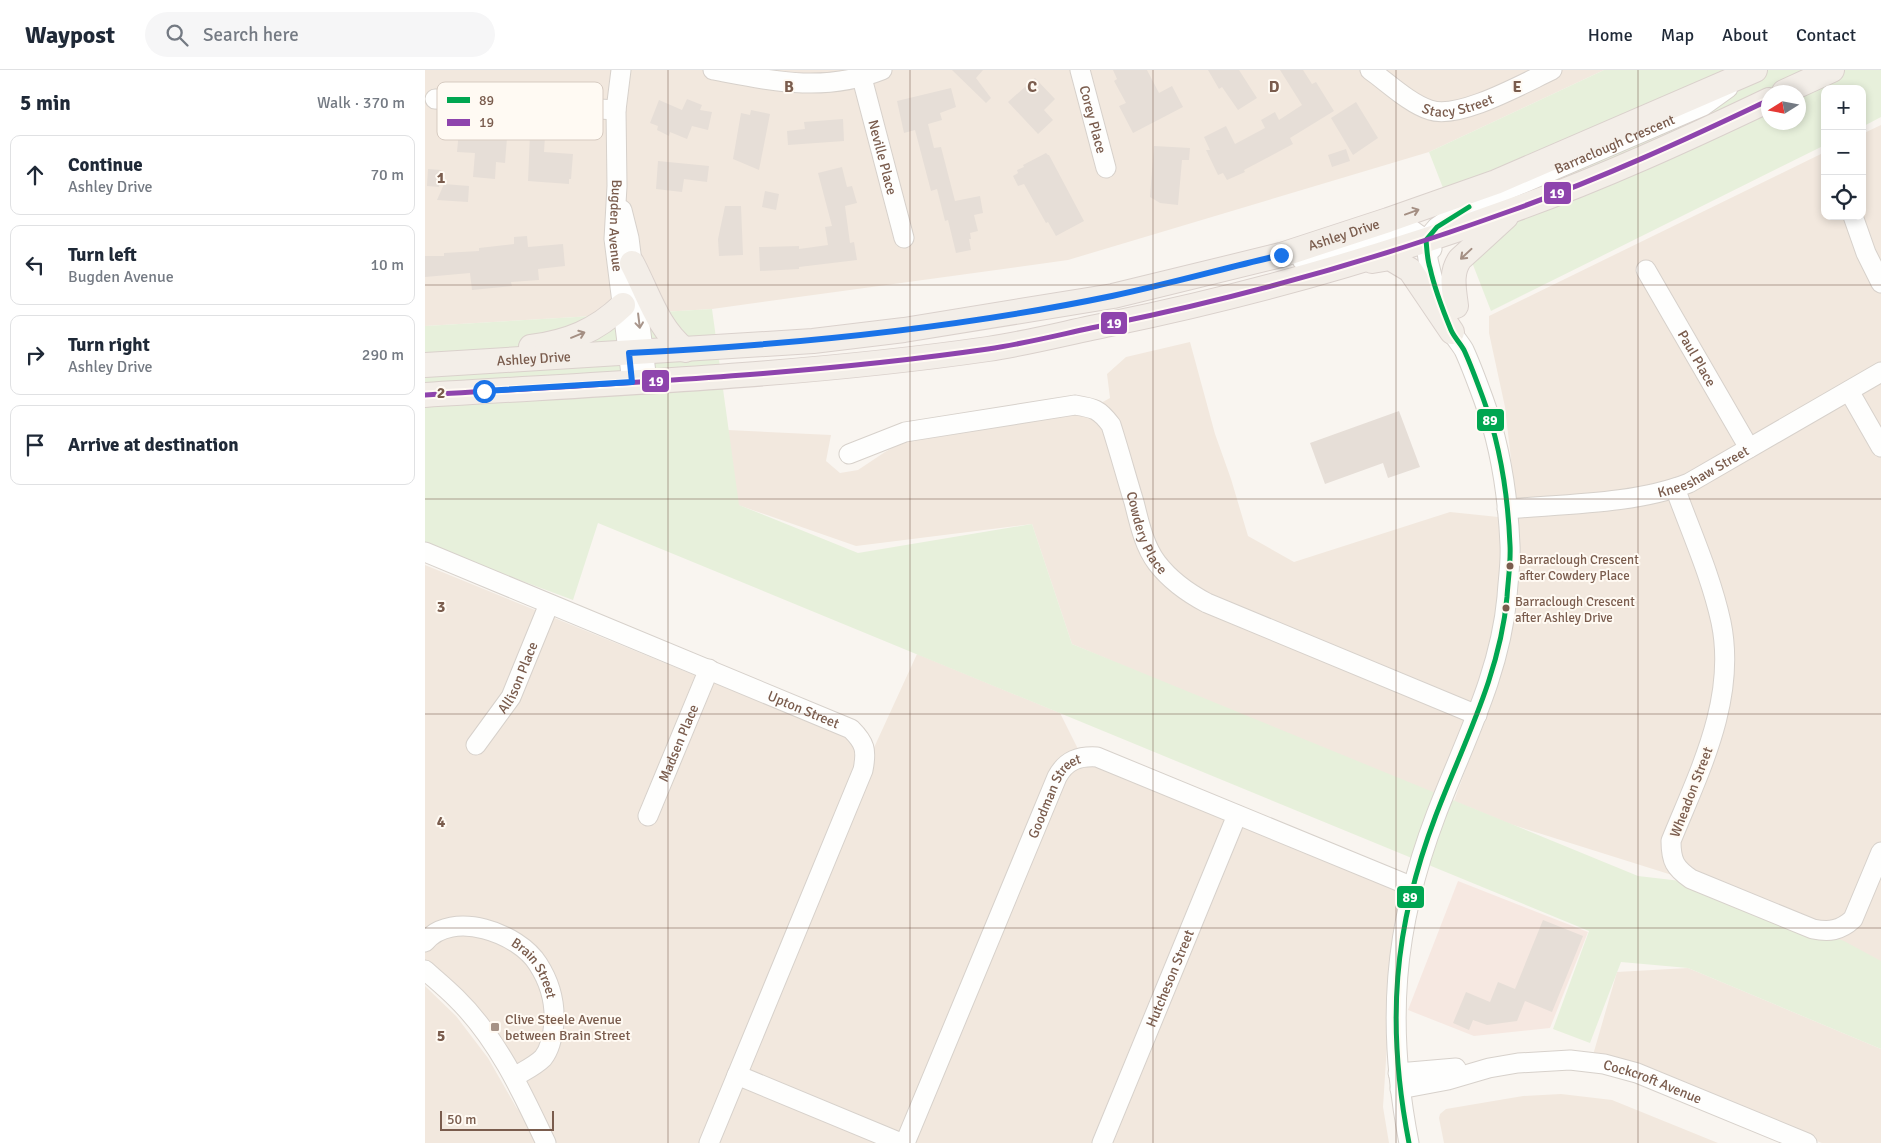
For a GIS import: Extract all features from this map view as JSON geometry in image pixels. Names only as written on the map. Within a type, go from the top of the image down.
[{"type":"main road","points":[[1799,85],[1832,70]]},
{"type":"main road","name":"Ashley Drive","points":[[427,365],[813,341],[904,330],[1113,296],[1281,255],[1388,220],[1496,182],[1751,72]]},
{"type":"main road","name":"Ashley Drive","points":[[425,395],[846,367],[991,348],[1195,306],[1346,266],[1515,209],[1672,145],[1761,104]]},
{"type":"main road","points":[[1456,306],[1453,282],[1455,267],[1460,259],[1515,209]]},
{"type":"main road","points":[[1346,266],[1390,258],[1410,270],[1458,341]]},
{"type":"main road","points":[[632,263],[667,333],[685,350]]},
{"type":"main road","points":[[427,365],[453,353],[517,349],[567,339],[602,324],[623,305]]},
{"type":"street","name":"Bugden Avenue","points":[[621,70],[616,110],[617,186],[615,239],[623,305],[636,353],[639,381]]},
{"type":"street","points":[[713,70],[775,81],[818,84],[862,78],[882,70]]},
{"type":"street","name":"Corey Place","points":[[1080,70],[1106,168]]},
{"type":"street","name":"Stacy Street","points":[[1370,70],[1429,110],[1453,112],[1468,108],[1552,70]]},
{"type":"street","name":"Barraclough Crescent","points":[[1426,240],[1437,227],[1463,209],[1703,106],[1751,72]]},
{"type":"street","name":"Neville Place","points":[[862,78],[904,238]]},
{"type":"street","points":[[603,109],[616,110]]},
{"type":"street","points":[[617,186],[629,238],[632,263],[636,353]]},
{"type":"street","points":[[1854,220],[1866,253],[1881,283]]},
{"type":"street","points":[[1113,296],[1192,289],[1283,266],[1402,231],[1412,230],[1426,240],[1441,264],[1463,328],[1458,341]]},
{"type":"street","points":[[1409,1143],[1399,1081],[1395,1009],[1402,936],[1413,887],[1435,817],[1477,715],[1499,651],[1510,548],[1507,509],[1499,454],[1484,401],[1429,268],[1426,240]]},
{"type":"street","name":"Paul Place","points":[[1646,270],[1749,448]]},
{"type":"street","name":"Kneeshaw Street","points":[[1507,509],[1632,498],[1661,493],[1675,488],[1689,482],[1881,372]]},
{"type":"street","points":[[1849,391],[1881,448]]},
{"type":"street","name":"Cowdery Place","points":[[849,454],[905,432],[1075,405],[1092,407],[1102,412],[1111,425],[1141,530],[1150,552],[1174,582],[1207,603],[1477,715]]},
{"type":"street","name":"Wheadon Street","points":[[1675,488],[1711,586],[1721,622],[1725,658],[1723,696],[1714,733],[1671,841],[1673,860],[1680,871],[1691,879],[1813,929],[1827,932],[1837,930],[1853,919],[1881,852]]},
{"type":"street","name":"Upton Street","points":[[425,552],[851,729],[863,745],[866,757],[863,770],[709,1143]]},
{"type":"street","name":"Allison Place","points":[[476,745],[511,697],[549,604]]},
{"type":"street","name":"Madsen Place","points":[[648,816],[709,669]]},
{"type":"street","name":"Goodman Street","points":[[905,1143],[1061,769],[1072,760],[1081,756],[1097,757],[1413,887]]},
{"type":"street","name":"Hutcheson Street","points":[[1102,1143],[1237,815]]},
{"type":"street","name":"Brain Street","points":[[425,942],[437,931],[447,927],[460,926],[487,929],[511,939],[538,962],[551,994],[554,1016],[553,1036],[542,1059],[514,1077]]},
{"type":"street","points":[[425,970],[457,998],[482,1028],[514,1077],[546,1143]]},
{"type":"street","name":"Cockcroft Avenue","points":[[1399,1081],[1448,1080],[1489,1068],[1553,1060],[1604,1064],[1637,1073],[1807,1143]]},
{"type":"street","points":[[737,1075],[901,1143]]},
{"type":"shaded area","points":[[425,70],[1604,70],[1429,152],[1068,260],[712,309],[425,326]]},
{"type":"shaded area","points":[[1881,125],[1881,964],[1707,886],[1510,824],[1454,801],[1505,662],[1516,610],[1519,529],[1505,407],[1489,333],[1489,316],[1821,154],[1821,220],[1866,220],[1866,132]]},
{"type":"shaded area","points":[[1190,342],[1215,434],[1248,536],[1294,562],[1450,512],[1508,518],[1500,641],[1442,801],[1072,644],[1032,524],[856,546],[738,505],[728,430],[831,435],[826,461],[840,473],[858,470],[916,434],[1081,414],[1110,398],[1107,374],[1126,357]]},
{"type":"shaded area","points":[[425,565],[846,737],[856,751],[854,774],[707,1143],[556,1143],[545,1120],[425,960]]},
{"type":"shaded area","points":[[917,654],[1060,713],[1082,757],[1402,883],[1391,950],[1383,1107],[1389,1143],[719,1143],[872,752]]},
{"type":"shaded area","points":[[1458,881],[1588,932],[1550,1028],[1474,1036],[1408,1010]]},
{"type":"shaded area","points":[[1688,968],[1881,1049],[1881,1143],[1822,1143],[1593,1055],[1617,972]]},
{"type":"shaded area","points":[[425,986],[456,1016],[488,1058],[516,1107],[545,1143],[425,1143]]},
{"type":"shaded area","points":[[1561,1094],[1612,1100],[1718,1143],[1444,1143],[1439,1118],[1440,1114],[1446,1109],[1523,1096]]},
{"type":"green space","points":[[1604,70],[1881,70],[1881,117],[1866,125],[1866,85],[1821,85],[1821,147],[1491,311],[1429,152]]},
{"type":"green space","points":[[712,309],[739,505],[858,553],[1032,524],[1072,644],[1638,876],[1681,881],[1844,941],[1881,961],[1881,1049],[1688,968],[1621,962],[1590,1043],[1553,1029],[1589,931],[598,523],[573,600],[425,545],[425,326]]},
{"type":"building","points":[[952,70],[983,70],[976,78],[991,98],[986,103]]},
{"type":"building","points":[[1113,70],[1147,70],[1159,93],[1172,86],[1183,107],[1133,133],[1119,106],[1126,103],[1114,81],[1117,79]]},
{"type":"building","points":[[1208,70],[1239,70],[1257,98],[1238,110],[1222,87],[1219,89]]},
{"type":"building","points":[[1280,70],[1303,70],[1312,84],[1316,82],[1334,111],[1290,138],[1293,144],[1244,170],[1245,172],[1227,180],[1223,173],[1218,175],[1206,150],[1210,150],[1204,137],[1226,126],[1235,144],[1265,128],[1261,120],[1275,112],[1279,120],[1302,105]]},
{"type":"building","points":[[1035,78],[1055,99],[1044,110],[1053,120],[1038,134],[1008,102]]},
{"type":"building","points":[[951,88],[956,107],[940,113],[942,120],[928,124],[934,148],[941,147],[955,201],[980,196],[983,213],[974,215],[978,231],[970,233],[971,250],[956,253],[948,220],[945,221],[937,189],[931,191],[915,130],[904,133],[897,101]]},
{"type":"building","points":[[687,99],[702,105],[700,110],[712,112],[708,130],[692,126],[687,139],[670,132],[669,136],[657,130],[658,126],[650,123],[659,100],[682,110]]},
{"type":"building","points":[[1356,102],[1378,138],[1353,155],[1331,118]]},
{"type":"building","points":[[751,110],[770,114],[759,170],[733,159],[741,113],[750,115]]},
{"type":"building","points":[[843,119],[844,141],[788,145],[787,131],[805,129],[804,122]]},
{"type":"building","points":[[458,140],[507,140],[505,163],[496,162],[495,179],[473,177],[475,153],[457,152]]},
{"type":"building","points":[[530,140],[545,140],[544,152],[573,154],[569,184],[528,181]]},
{"type":"building","points":[[1154,146],[1190,148],[1189,160],[1182,160],[1178,205],[1160,203],[1150,197]]},
{"type":"building","points":[[1346,149],[1350,161],[1332,167],[1328,155]]},
{"type":"building","points":[[1046,153],[1049,155],[1084,221],[1056,236],[1048,222],[1046,223],[1024,184],[1018,186],[1013,176],[1018,173],[1017,170],[1024,167],[1023,165]]},
{"type":"building","points":[[658,161],[709,166],[707,182],[684,179],[682,192],[656,189]]},
{"type":"building","points":[[842,167],[847,187],[852,186],[857,203],[845,206],[850,243],[854,242],[857,260],[799,267],[799,269],[760,271],[759,247],[799,246],[799,249],[828,245],[825,227],[832,226],[818,173]]},
{"type":"building","points":[[428,169],[441,170],[439,187],[427,186]]},
{"type":"building","points":[[444,184],[469,186],[468,202],[437,200]]},
{"type":"building","points":[[765,191],[779,194],[776,210],[762,207]]},
{"type":"building","points":[[725,206],[741,206],[743,255],[719,256],[718,239]]},
{"type":"building","points":[[527,236],[528,247],[563,244],[565,266],[538,269],[539,280],[511,282],[512,286],[472,290],[470,273],[425,277],[425,256],[444,256],[444,253],[479,251],[479,248],[514,244],[514,237]]},
{"type":"building","points":[[1399,411],[1420,467],[1388,478],[1383,463],[1325,484],[1310,443]]},
{"type":"building","points":[[1543,920],[1583,936],[1552,1012],[1525,1001],[1517,1021],[1487,1025],[1473,1020],[1469,1030],[1453,1023],[1466,992],[1490,1002],[1498,982],[1515,989]]},
{"type":"transit line","name":"19","points":[[425,395],[707,378],[848,366],[1019,344],[1212,301],[1313,275],[1414,244],[1546,198],[1674,144],[1761,104]]},
{"type":"transit line","name":"89","points":[[1409,1143],[1397,1058],[1396,1017],[1402,937],[1410,897],[1436,815],[1489,682],[1503,626],[1510,564],[1507,508],[1494,434],[1469,362],[1464,350],[1452,333],[1442,308],[1427,254],[1426,240],[1437,227],[1469,207]]},
{"type":"place","name":"Barraclough Crescent after Cowdery Place","points":[[1510,566]]},
{"type":"place","name":"Barraclough Crescent after Ashley Drive","points":[[1506,608]]},
{"type":"place","name":"Clive Steele Avenue between Brain Street","points":[[495,1027]]},
{"type":"route","points":[[484,391],[632,382],[629,353],[813,341],[991,317],[1113,296],[1281,255]]}]
